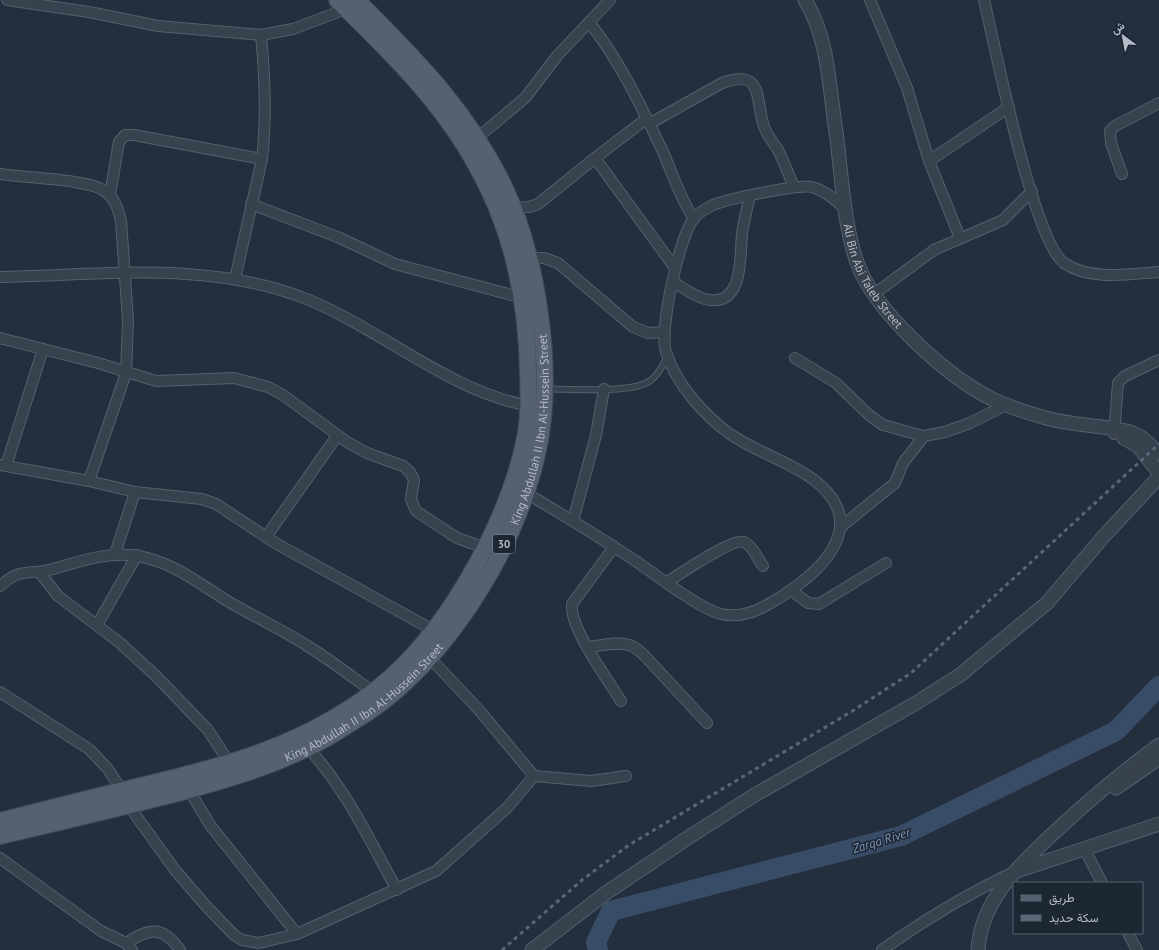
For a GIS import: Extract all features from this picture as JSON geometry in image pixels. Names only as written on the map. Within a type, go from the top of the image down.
[{"type":"main road","name":"King Abdullah II Ibn Al-Hussein Street","points":[[0,836],[129,806],[258,770],[308,748],[349,724],[384,700],[429,657],[463,615],[486,578],[503,546],[526,493],[533,471],[542,427],[544,389],[543,355],[539,305],[529,258],[514,208],[493,165],[459,110],[440,87],[346,3]]},
{"type":"main road","name":"King Abdullah II Ibn Al-Hussein Street","points":[[0,821],[230,764],[270,750],[312,730],[373,692],[406,662],[432,630],[463,586],[485,548],[500,516],[517,467],[526,431],[529,406],[528,337],[516,269],[502,224],[477,166],[452,125],[372,25]]},
{"type":"main road","points":[[517,467],[533,471]]},
{"type":"street","points":[[7,0],[90,12],[158,26],[261,35],[293,29],[346,3]]},
{"type":"street","points":[[477,138],[525,98],[557,56],[610,0]]},
{"type":"street","name":"Ali Bin Abi Taleb Street","points":[[805,0],[812,10],[822,39],[846,211],[858,263],[864,278],[874,294],[898,323],[932,356],[967,384],[1006,405],[1048,418],[1141,437],[1159,453]]},
{"type":"street","points":[[870,0],[907,88],[929,161],[960,238]]},
{"type":"street","points":[[984,0],[1009,107],[1032,191],[1048,240],[1055,253],[1064,262],[1076,270],[1090,273],[1124,274],[1159,272]]},
{"type":"street","points":[[589,22],[610,51],[648,121],[670,168],[681,197],[694,219]]},
{"type":"street","points":[[235,278],[262,159],[265,126],[265,97],[261,35]]},
{"type":"street","points":[[514,208],[529,207],[538,204],[559,189],[595,158],[648,121],[722,83],[734,79],[742,79],[750,82],[757,91],[765,129],[780,156],[794,187]]},
{"type":"street","points":[[1122,174],[1111,143],[1110,131],[1119,123],[1159,103]]},
{"type":"street","points":[[929,161],[1009,107]]},
{"type":"street","points":[[110,195],[119,142],[125,136],[134,135],[262,159]]},
{"type":"street","points":[[595,158],[676,268]]},
{"type":"street","points":[[0,174],[96,186],[110,195],[118,208],[121,221],[128,320],[126,372],[89,481]]},
{"type":"street","points":[[526,493],[614,547],[712,611],[731,615],[751,613],[791,590],[824,561],[836,544],[842,526],[840,514],[825,490],[802,472],[740,441],[716,422],[685,388],[665,349],[664,332],[676,268],[687,233],[694,219],[711,206],[794,187],[812,187],[835,199],[846,211]]},
{"type":"street","points":[[874,294],[934,250],[1004,220],[1032,191]]},
{"type":"street","points":[[673,282],[708,300],[719,300],[728,295],[735,288],[739,274],[743,230],[750,196]]},
{"type":"street","points":[[251,204],[340,238],[394,264],[522,298]]},
{"type":"street","points":[[529,258],[544,258],[558,263],[633,327],[648,333],[664,332]]},
{"type":"street","points":[[0,277],[125,273],[176,274],[235,278],[260,284],[309,301],[335,313],[471,388],[505,401],[529,406]]},
{"type":"street","points":[[0,338],[91,361],[156,381],[216,377],[252,381],[268,387],[283,395],[337,436],[367,453],[404,466],[410,472],[414,480],[411,499],[416,511],[458,538],[485,548]]},
{"type":"street","points":[[43,349],[3,465],[89,481],[135,492],[202,499],[216,504],[266,537],[432,630]]},
{"type":"street","points":[[796,358],[836,383],[869,415],[883,425],[924,436],[945,432],[970,423],[1006,405]]},
{"type":"street","points":[[1114,431],[1118,383],[1125,376],[1159,360]]},
{"type":"street","points":[[573,521],[596,435],[604,389]]},
{"type":"street","name":"Ali Bin Abi Taleb Street","points":[[1114,431],[1138,446],[1159,473]]},
{"type":"street","points":[[266,537],[337,436]]},
{"type":"street","points":[[842,526],[895,483],[904,463],[924,436]]},
{"type":"street","points":[[532,950],[606,893],[686,839],[753,796],[916,703],[960,675],[1047,603],[1104,536],[1159,477]]},
{"type":"street","points":[[115,554],[135,492]]},
{"type":"street","points":[[667,582],[734,543],[740,542],[749,546],[763,566]]},
{"type":"street","points":[[614,547],[572,604],[572,616],[588,647],[621,701]]},
{"type":"street","points":[[0,586],[19,573],[27,571],[40,572],[115,554],[137,555],[169,564],[229,602],[306,645],[373,692]]},
{"type":"street","points":[[97,625],[137,555]]},
{"type":"street","points":[[791,590],[808,603],[818,604],[886,563]]},
{"type":"street","points":[[40,572],[58,596],[145,664],[196,716],[214,737],[230,764]]},
{"type":"street","points":[[588,647],[621,644],[636,648],[707,723]]},
{"type":"street","points":[[429,657],[479,710],[534,776],[590,781],[626,776]]},
{"type":"street","points":[[0,692],[89,749],[108,769],[122,791]]},
{"type":"street","points":[[978,950],[982,928],[989,908],[1014,872],[1094,795],[1159,745]]},
{"type":"street","points":[[308,748],[325,767],[351,806],[398,890]]},
{"type":"street","points":[[1071,817],[1159,758]]},
{"type":"street","points":[[129,806],[175,870],[234,935],[242,940],[259,943],[297,934],[398,890],[436,871],[507,808],[534,776]]},
{"type":"street","points":[[189,790],[210,825],[297,934]]},
{"type":"street","points":[[882,950],[912,928],[963,896],[1014,872],[1159,824]]},
{"type":"street","points":[[1084,848],[1101,882]]},
{"type":"street","points":[[0,858],[101,931],[129,946],[143,932],[153,931],[166,935],[180,950]]},
{"type":"street","points":[[1129,934],[1137,950]]},
{"type":"lane","points":[[544,389],[630,388],[646,384],[656,375],[668,357]]},
{"type":"waterway","name":"Zarqa River","points":[[598,950],[596,942],[611,911],[901,836],[1116,731],[1159,686]]},
{"type":"railway","points":[[502,950],[582,880],[629,845],[854,710],[911,673],[1159,444]]}]
